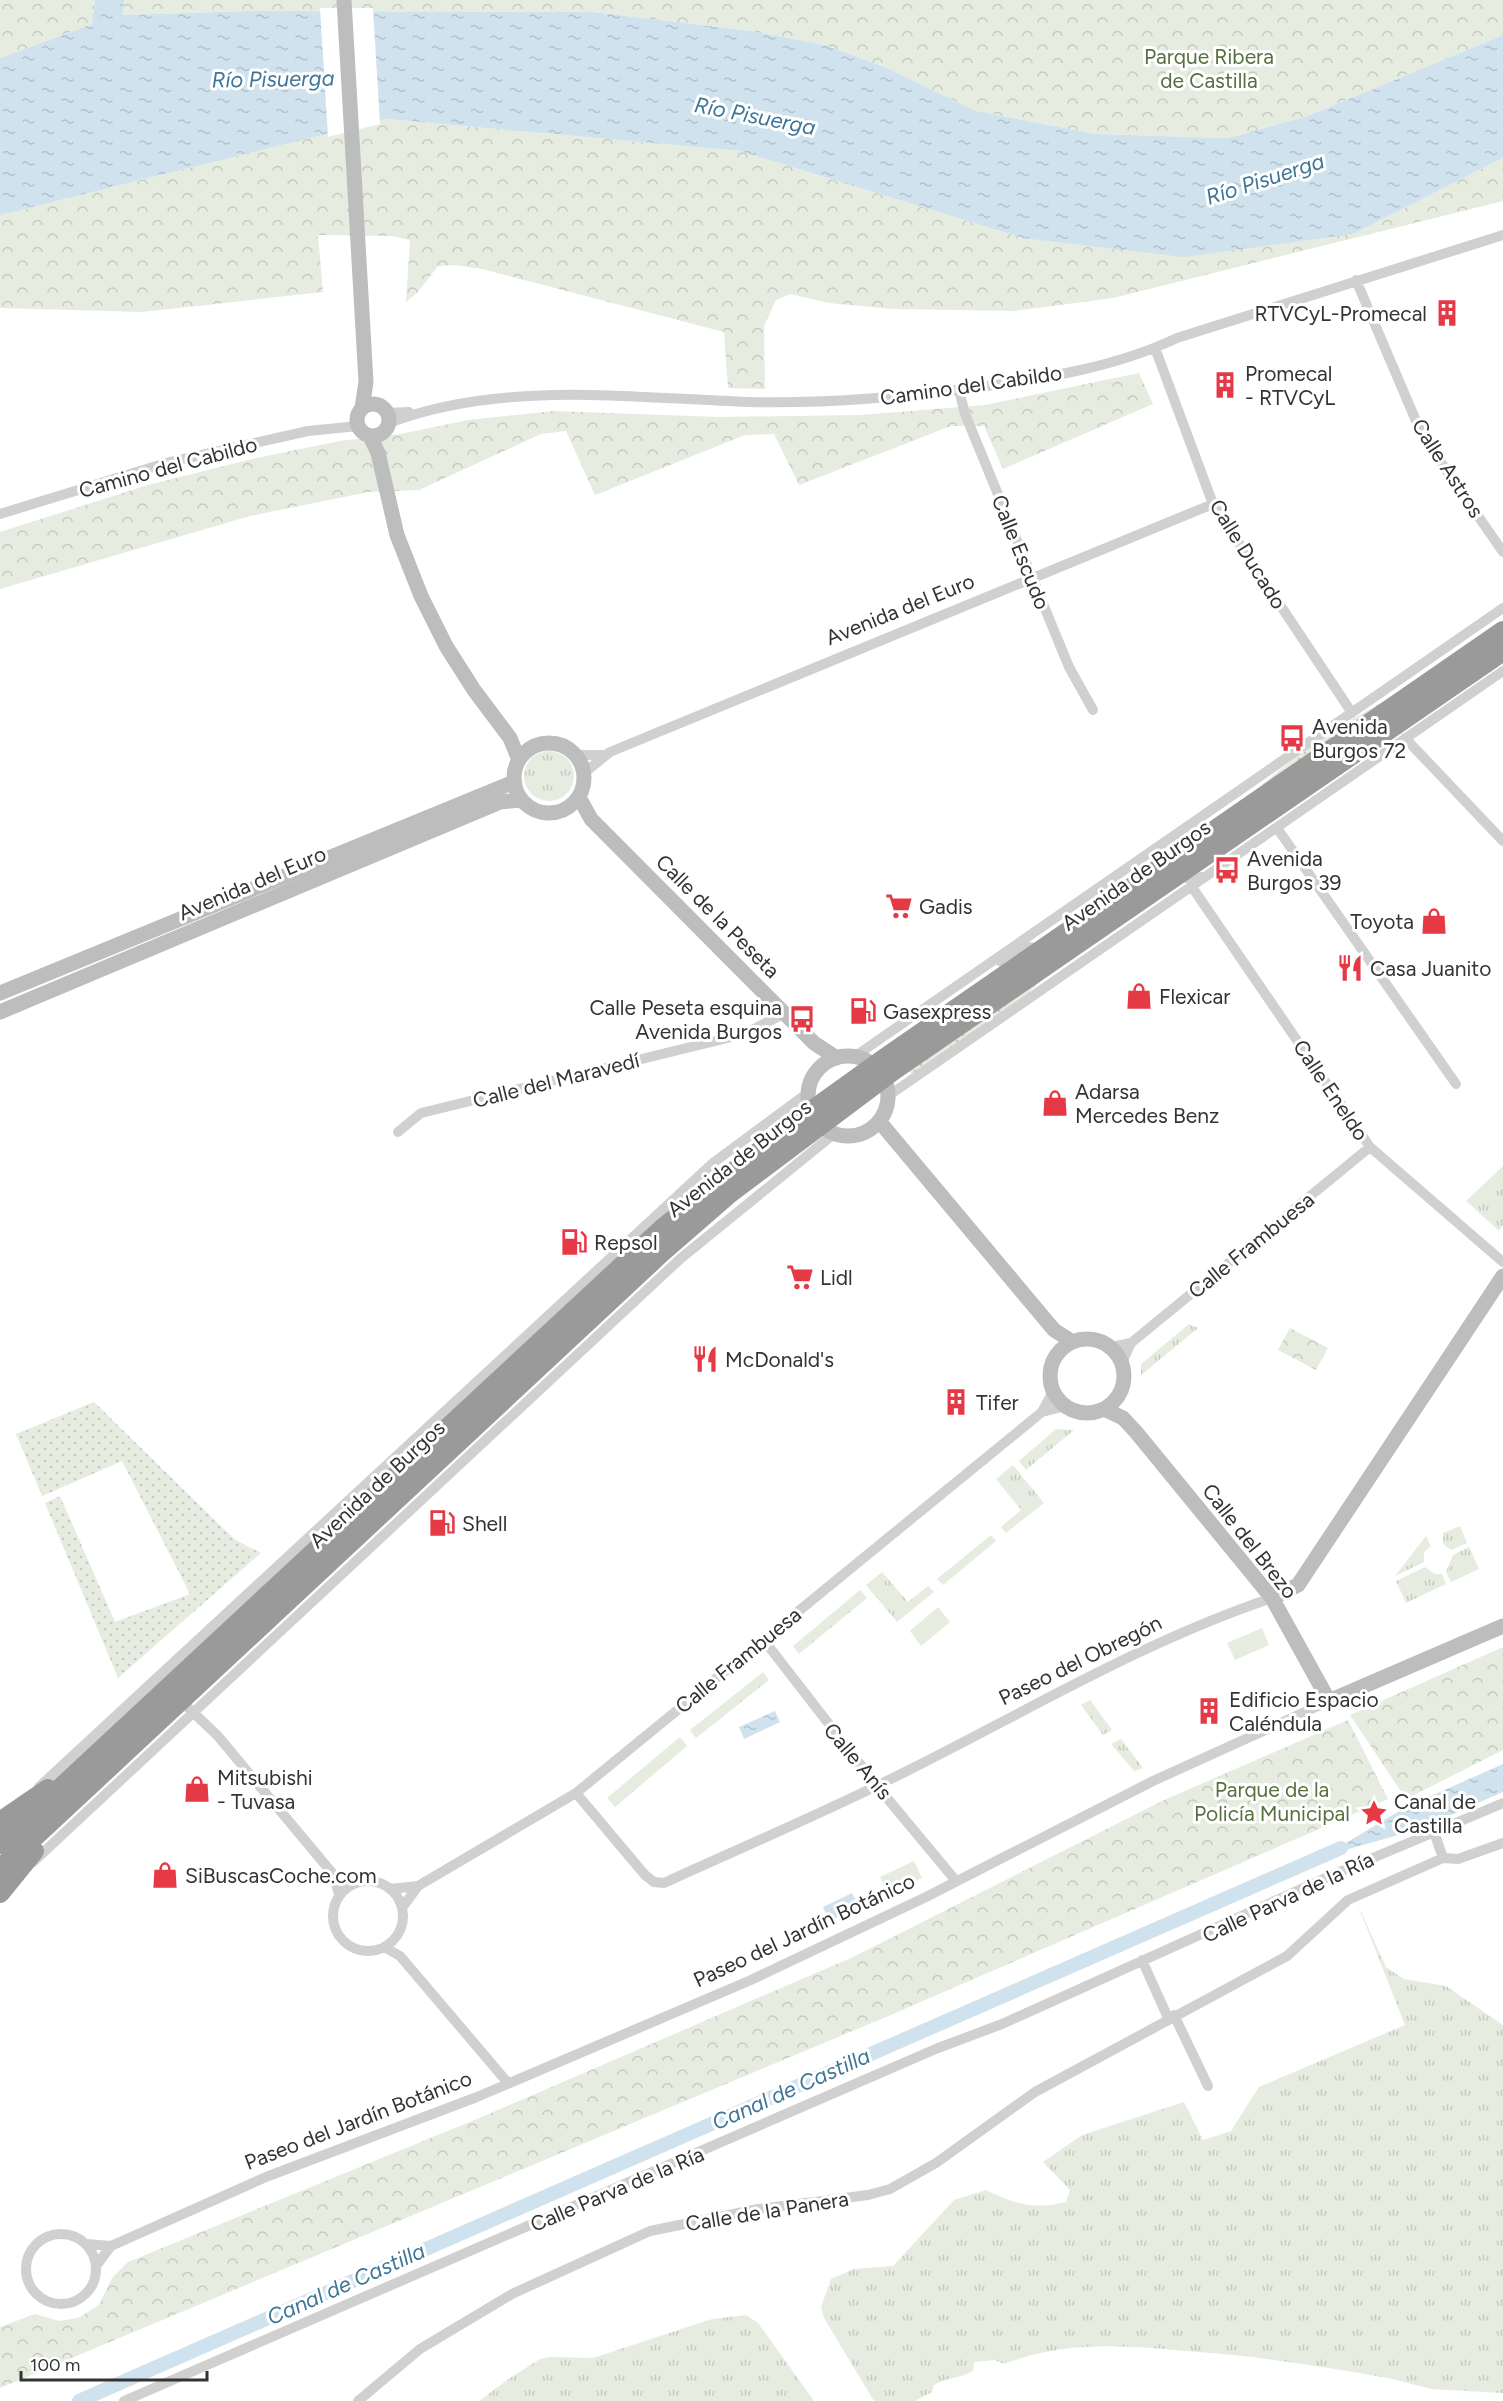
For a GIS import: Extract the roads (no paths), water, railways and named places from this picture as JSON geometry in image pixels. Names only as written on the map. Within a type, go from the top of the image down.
[{"type":"highway","name":"Avenida de Burgos","points":[[0,1869],[283,1604],[570,1326],[663,1228],[723,1178],[819,1115],[882,1080],[1134,894],[1503,631]]},
{"type":"highway","name":"Avenida de Burgos","points":[[1170,869],[1313,782],[1503,651]]},
{"type":"highway","name":"Avenida de Burgos","points":[[882,1080],[1042,948],[1134,894]]},
{"type":"highway","name":"Avenida de Burgos","points":[[570,1326],[660,1253],[819,1115]]},
{"type":"highway","name":"Avenida de Burgos","points":[[0,1844],[84,1767],[181,1701],[355,1515],[404,1469],[540,1354]]},
{"type":"highway","points":[[0,1822],[20,1806],[84,1767]]},
{"type":"highway","points":[[0,1893],[79,1796]]},
{"type":"street","points":[[344,0],[366,381],[378,453],[397,535],[421,596],[452,655],[510,738],[519,760]]},
{"type":"street","name":"Camino del Cabildo","points":[[0,514],[166,463],[337,426],[454,404],[524,397],[594,395],[792,402],[894,397],[1027,381],[1088,368],[1155,348],[1177,338],[1503,235]]},
{"type":"street","name":"Calle Astros","points":[[1356,280],[1422,435],[1503,552]]},
{"type":"street","name":"Calle Ducado","points":[[1155,348],[1214,504],[1352,713]]},
{"type":"street","name":"Calle Escudo","points":[[959,390],[965,414],[1032,578],[1069,666],[1093,710]]},
{"type":"street","name":"Avenida del Euro","points":[[584,773],[603,755],[1214,504]]},
{"type":"street","name":"Avenida de Burgos","points":[[854,1057],[1503,608]]},
{"type":"street","points":[[1395,684],[1457,663]]},
{"type":"street","name":"Avenida de Burgos","points":[[882,1080],[1056,981],[1503,671]]},
{"type":"street","points":[[510,738],[530,748]]},
{"type":"street","points":[[1405,738],[1503,841]]},
{"type":"street","points":[[543,743],[556,743],[576,755],[584,773],[574,802],[546,813],[534,810],[522,800],[514,782],[519,760],[530,748],[543,743]]},
{"type":"street","name":"Avenida del Euro","points":[[576,755],[603,755]]},
{"type":"street","name":"Avenida del Euro","points":[[0,993],[514,782]]},
{"type":"street","points":[[1265,836],[1313,782]]},
{"type":"street","points":[[1208,876],[1186,880],[1170,869],[1165,852],[1234,802],[1249,785]]},
{"type":"street","name":"Avenida del Euro","points":[[0,1012],[500,802],[522,800]]},
{"type":"street","name":"Calle de la Peseta","points":[[574,802],[814,1043],[837,1058]]},
{"type":"street","points":[[1277,828],[1456,1084]]},
{"type":"street","points":[[1056,981],[1131,921],[1134,894],[1120,881],[1093,892]]},
{"type":"street","name":"Calle Eneldo","points":[[1192,887],[1370,1147],[1503,1262]]},
{"type":"street","points":[[969,978],[1029,947],[1042,948]]},
{"type":"street","name":"Calle del Maravedí","points":[[398,1132],[421,1113],[744,1034],[785,1012]]},
{"type":"street","points":[[814,1043],[819,1068]]},
{"type":"street","points":[[879,1121],[862,1133],[848,1136],[819,1115],[811,1082],[819,1068],[837,1058],[854,1057],[882,1080],[879,1121],[1054,1330],[1073,1342]]},
{"type":"street","name":"Avenida de Burgos","points":[[20,1806],[454,1400],[713,1163],[819,1115]]},
{"type":"street","name":"Avenida de Burgos","points":[[0,1893],[181,1701],[344,1572],[680,1259],[725,1222],[819,1115]]},
{"type":"street","name":"Calle Frambuesa","points":[[1122,1362],[1131,1343],[1370,1147]]},
{"type":"street","points":[[663,1228],[690,1184]]},
{"type":"street","points":[[660,1253],[711,1223],[725,1222]]},
{"type":"street","name":"Paseo del Obregón","points":[[576,1793],[645,1875],[654,1882],[664,1883],[877,1786],[1073,1684],[1232,1612],[1272,1598],[1298,1585],[1503,1276]]},
{"type":"street","points":[[575,1291],[565,1307],[570,1326],[586,1336],[603,1331]]},
{"type":"street","points":[[1054,1330],[1060,1351]]},
{"type":"street","points":[[1091,1338],[1112,1347],[1122,1362],[1125,1380],[1119,1395],[1104,1409],[1081,1412],[1066,1406],[1053,1391],[1050,1374],[1053,1361],[1060,1351],[1073,1342],[1091,1338]]},
{"type":"street","points":[[509,1349],[526,1343],[540,1354],[546,1374],[534,1395]]},
{"type":"street","name":"Calle Frambuesa","points":[[1112,1347],[1131,1343]]},
{"type":"street","name":"Calle Frambuesa","points":[[402,1908],[418,1886],[576,1793],[1042,1412],[1053,1391]]},
{"type":"street","name":"Calle del Brezo","points":[[1119,1395],[1123,1418]]},
{"type":"street","points":[[404,1469],[454,1400]]},
{"type":"street","name":"Calle Frambuesa","points":[[1042,1412],[1066,1406]]},
{"type":"street","name":"Calle del Brezo","points":[[1104,1409],[1123,1418],[1272,1598],[1329,1701]]},
{"type":"street","points":[[286,1557],[355,1515]]},
{"type":"street","points":[[283,1604],[344,1572]]},
{"type":"street","name":"Paseo del Jardín Botánico","points":[[86,2244],[111,2246],[266,2177],[507,2083],[751,1980],[956,1881],[1153,1781],[1329,1701],[1503,1626]]},
{"type":"street","name":"Calle Anís","points":[[763,1639],[877,1786],[956,1881]]},
{"type":"street","points":[[176,1659],[162,1681],[217,1735],[333,1874],[339,1894]]},
{"type":"street","name":"Calle Parva de la Ría","points":[[124,2401],[938,2048],[1002,2024],[1142,1960],[1503,1803]]},
{"type":"street","points":[[1434,1832],[1443,1858]]},
{"type":"street","name":"Calle de la Panera","points":[[358,2401],[420,2349],[512,2294],[650,2231],[758,2209],[868,2195],[890,2189],[936,2163],[1035,2092],[1287,1956],[1348,1900],[1443,1858],[1458,1859],[1503,1843]]},
{"type":"street","points":[[333,1874],[356,1883]]},
{"type":"street","points":[[356,1883],[380,1883],[390,1889],[402,1908],[403,1920],[395,1937],[384,1947],[362,1950],[342,1940],[333,1919],[334,1907],[339,1894],[345,1887],[356,1883]]},
{"type":"street","name":"Calle Frambuesa","points":[[390,1889],[418,1886]]},
{"type":"street","points":[[395,1937],[400,1956]]},
{"type":"street","points":[[384,1947],[400,1956],[507,2083]]},
{"type":"street","points":[[1142,1960],[1208,2086]]},
{"type":"street","points":[[67,2234],[86,2244],[94,2255],[96,2266],[91,2288],[84,2296],[63,2304],[41,2298],[32,2290],[26,2279],[27,2255],[43,2237],[67,2234]]},
{"type":"street","name":"Paseo del Jardín Botánico","points":[[96,2266],[111,2246]]},
{"type":"water","name":"Río Pisuerga","points":[[95,0],[124,0],[123,15],[251,11],[593,12],[751,31],[825,45],[887,68],[976,111],[1095,134],[1229,138],[1308,116],[1503,35],[1503,158],[1353,234],[1184,257],[1023,238],[740,151],[387,119],[0,215],[0,58],[92,24]]},
{"type":"water","points":[[775,1711],[780,1722],[744,1739],[739,1727]]},
{"type":"water","points":[[1503,1764],[1503,1792],[1416,1830],[1324,1856],[1406,1807]]},
{"type":"water","points":[[852,1893],[859,1907],[829,1921],[823,1907]]},
{"type":"waterway","name":"Canal de Castilla","points":[[79,2401],[1341,1848]]},
{"type":"place","name":"RTVCyL-Promecal","points":[[1447,313]]},
{"type":"place","name":"Promecal - RTVCyL","points":[[1225,385]]},
{"type":"place","name":"Avenida Burgos 72","points":[[1292,738]]},
{"type":"place","name":"Avenida Burgos 39","points":[[1227,870]]},
{"type":"place","name":"Gadis","points":[[899,906]]},
{"type":"place","name":"Toyota","points":[[1434,921]]},
{"type":"place","name":"Casa Juanito","points":[[1350,968]]},
{"type":"place","name":"Flexicar","points":[[1139,996]]},
{"type":"place","name":"Gasexpress","points":[[863,1011]]},
{"type":"place","name":"Calle Peseta esquina Avenida Burgos","points":[[802,1019]]},
{"type":"place","name":"Adarsa Mercedes Benz","points":[[1055,1103]]},
{"type":"place","name":"Repsol","points":[[574,1242]]},
{"type":"place","name":"Lidl","points":[[800,1277]]},
{"type":"place","name":"McDonald's","points":[[705,1359]]},
{"type":"place","name":"Tifer","points":[[956,1402]]},
{"type":"place","name":"Shell","points":[[442,1523]]},
{"type":"place","name":"Edificio Espacio Caléndula","points":[[1209,1711]]},
{"type":"place","name":"Mitsubishi - Tuvasa","points":[[197,1789]]},
{"type":"place","name":"Canal de Castilla","points":[[1374,1813]]},
{"type":"place","name":"SiBuscasCoche.com","points":[[165,1875]]},
{"type":"park label","name":"Parque Ribera de Castilla","points":[[1209,68]]},
{"type":"park label","name":"Parque de la Policía Municipal","points":[[1272,1801]]}]
